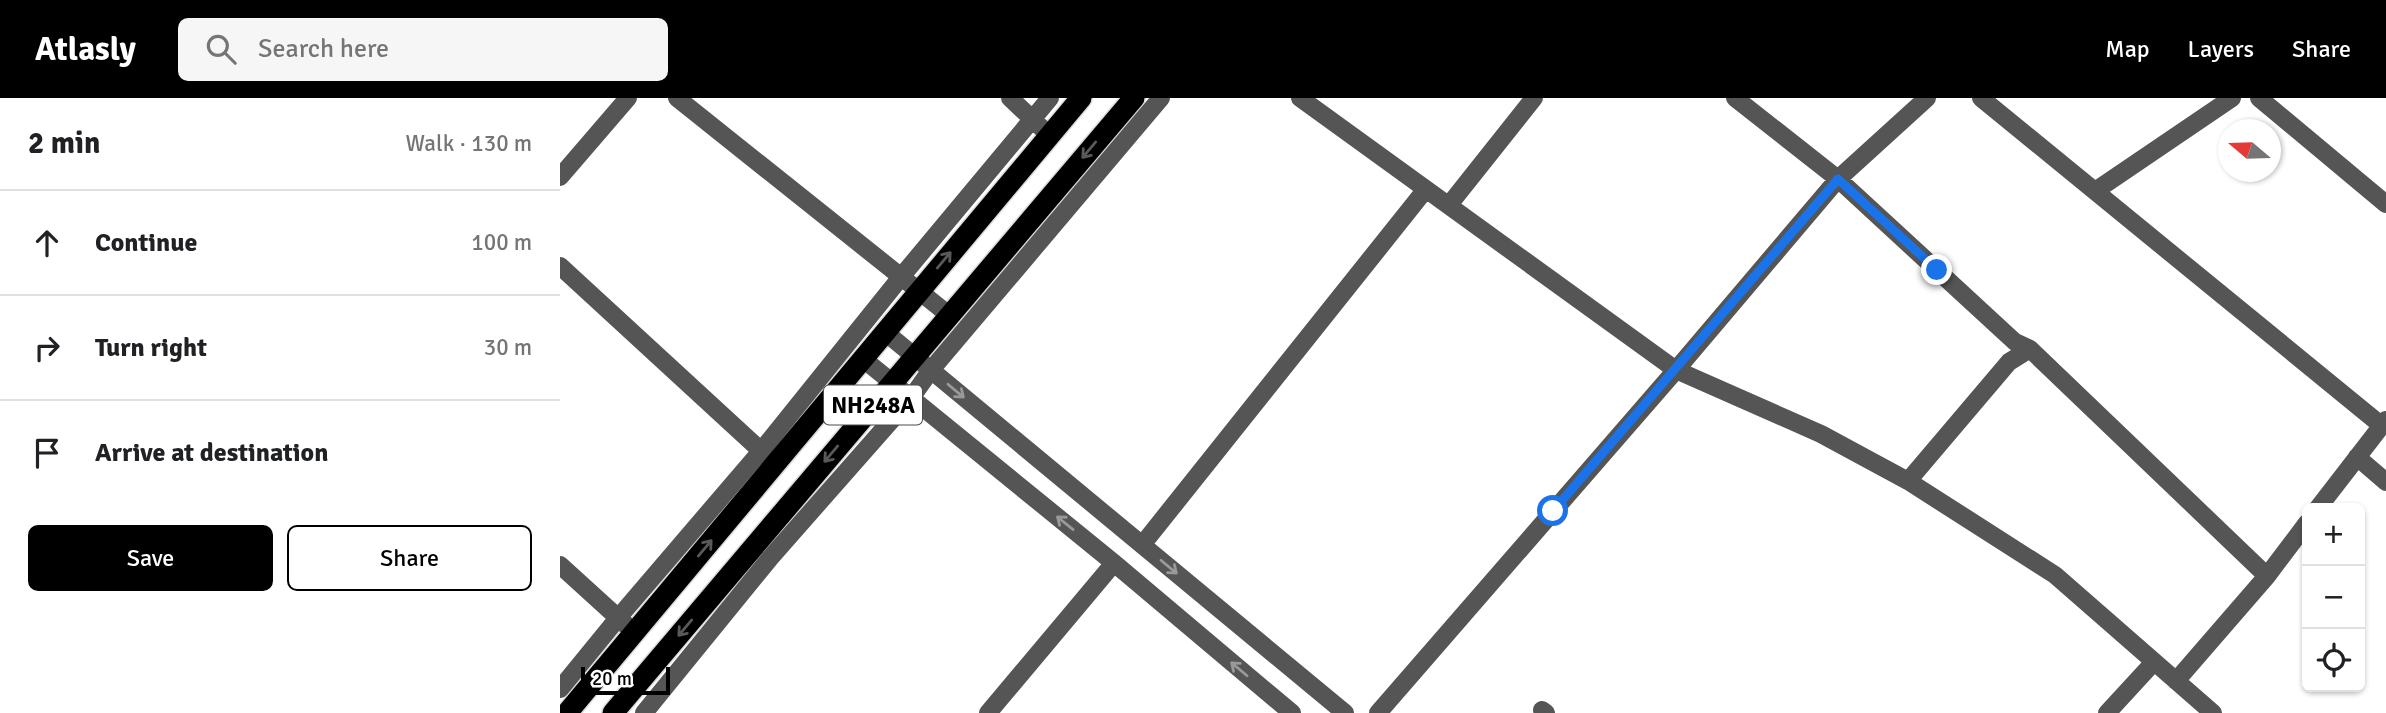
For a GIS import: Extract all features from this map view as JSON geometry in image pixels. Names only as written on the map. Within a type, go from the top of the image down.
[{"type":"highway","name":"NH248A","points":[[566,713],[634,632],[768,457],[862,358],[1081,98]]},
{"type":"highway","name":"NH248A","points":[[613,713],[1134,98]]},
{"type":"street","points":[[560,177],[628,98]]},
{"type":"street","points":[[677,98],[949,315]]},
{"type":"street","points":[[1010,98],[1049,135]]},
{"type":"street","points":[[560,689],[618,618],[768,457],[901,277],[1050,98]]},
{"type":"street","points":[[644,713],[771,557],[911,398],[931,370],[1161,98]]},
{"type":"street","points":[[1300,98],[1676,370],[1821,434],[1908,481],[2055,575],[2213,713]]},
{"type":"street","points":[[1449,205],[1534,98]]},
{"type":"street","points":[[1735,98],[1838,179],[2015,342],[2030,349],[2267,576]]},
{"type":"street","points":[[1378,713],[1838,179],[1927,98]]},
{"type":"street","points":[[1982,98],[2384,423],[2322,503]]},
{"type":"street","points":[[2095,191],[2232,98]]},
{"type":"street","points":[[2259,98],[2386,204]]},
{"type":"street","points":[[1142,545],[1426,189]]},
{"type":"street","points":[[560,266],[768,457]]},
{"type":"street","points":[[885,331],[1345,713]]},
{"type":"street","points":[[1908,481],[2010,362],[2030,349]]},
{"type":"street","points":[[862,358],[1114,563],[1292,713]]},
{"type":"street","points":[[2357,457],[2386,482]]},
{"type":"street","points":[[2176,681],[2267,576],[2302,530]]},
{"type":"street","points":[[988,713],[1114,563]]},
{"type":"street","points":[[560,565],[634,632]]},
{"type":"street","points":[[2107,713],[2154,662]]},
{"type":"route","points":[[1553,511],[1838,179],[1937,270]]}]
